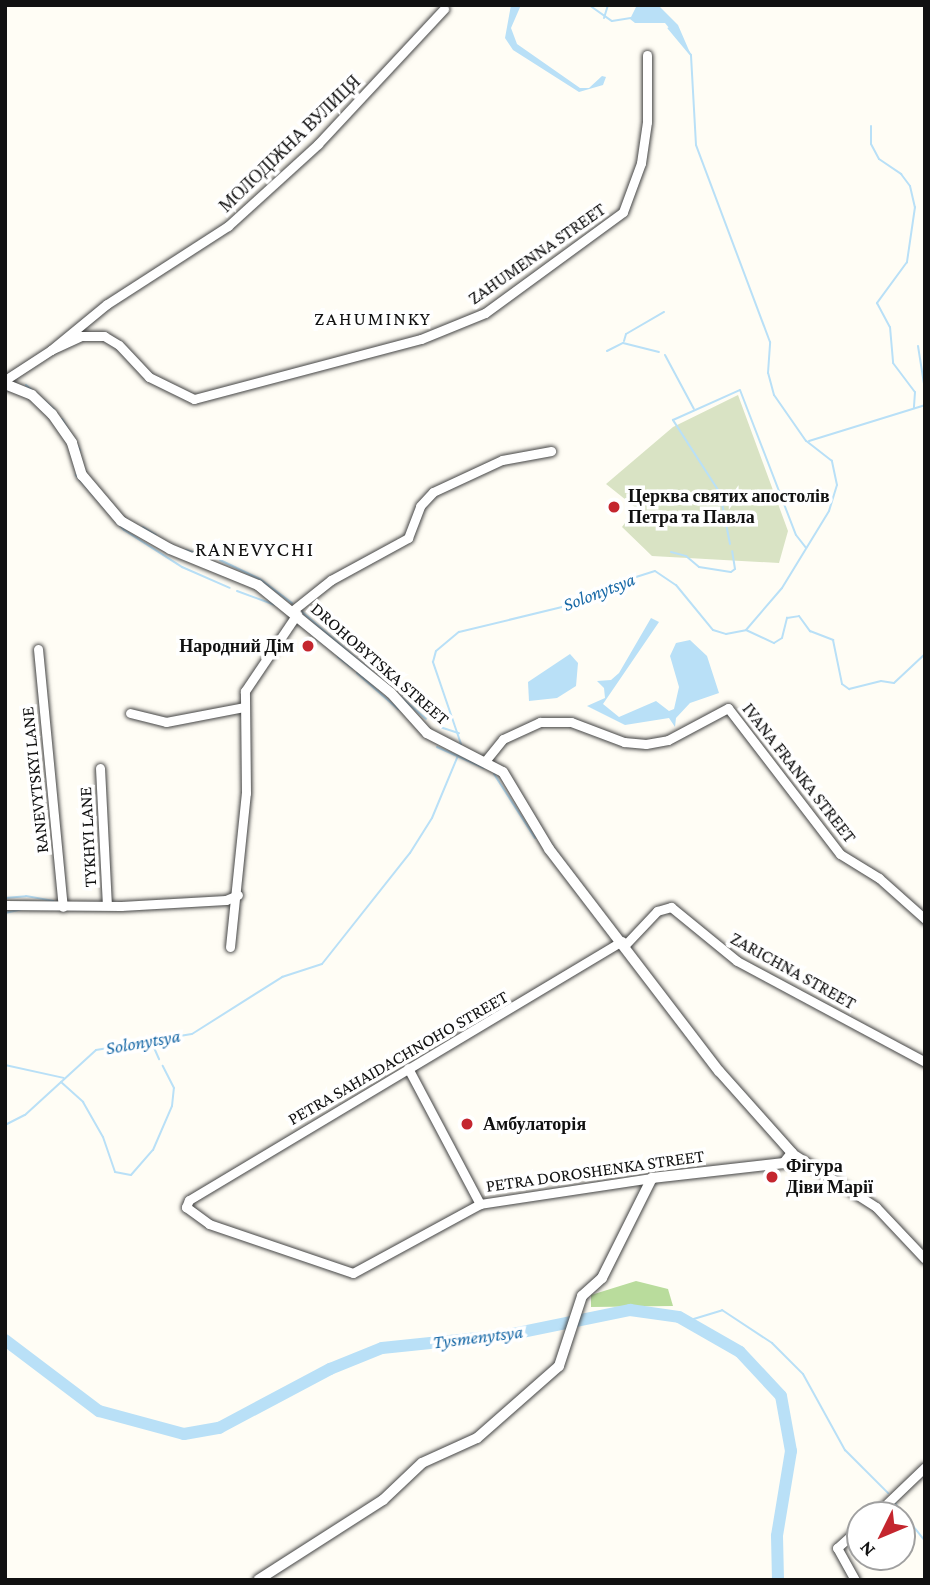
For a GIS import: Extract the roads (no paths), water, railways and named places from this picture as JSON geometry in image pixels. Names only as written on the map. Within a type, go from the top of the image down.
[{"type":"street","name":"МОЛОДІЖНА ВУЛИЦЯ","points":[[5,382],[51,350],[107,304],[228,226],[318,144],[444,9]]},
{"type":"street","name":"ZAHUMENNA STREET","points":[[51,350],[81,336],[104,336],[119,345],[149,377],[194,399],[421,339],[485,313],[623,212],[641,163],[647,122],[648,55]]},
{"type":"street","name":"DROHOBYTSKA STREET","points":[[5,382],[32,395],[52,414],[72,443],[82,475],[114,515],[170,549],[258,585],[391,693],[436,739],[486,760],[510,780],[549,849],[624,943],[719,1071],[792,1153],[876,1207],[925,1259]]},
{"type":"street","points":[[230,947],[246,793],[244,707],[250,679],[294,613],[331,580],[408,538],[420,506],[433,492],[495,462],[551,450]]},
{"type":"street","name":"RANEVYTSKYI LANE","points":[[38,649],[63,907]]},
{"type":"street","points":[[130,713],[162,722],[244,707]]},
{"type":"street","name":"IVANA FRANKA STREET","points":[[486,760],[503,739],[540,722],[571,722],[624,742],[646,744],[668,740],[729,708],[840,854],[879,878],[925,919]]},
{"type":"street","name":"TYKHYI LANE","points":[[100,768],[107,905]]},
{"type":"street","points":[[5,905],[63,907],[226,900],[237,895]]},
{"type":"street","name":"ZARICHNA STREET","points":[[624,943],[657,911],[671,907],[737,961],[925,1062]]},
{"type":"street","name":"PETRA SAHAIDACHNOHO STREET","points":[[189,1200],[408,1068],[624,943]]},
{"type":"street","points":[[408,1068],[480,1205]]},
{"type":"street","name":"PETRA DOROSHENKA STREET","points":[[189,1200],[187,1210],[201,1221],[353,1273],[480,1205],[652,1178],[784,1163],[792,1153]]},
{"type":"street","points":[[258,1580],[383,1500],[422,1463],[477,1438],[564,1360],[579,1302],[602,1278],[652,1178]]},
{"type":"street","points":[[890,1501],[925,1467]]},
{"type":"street","points":[[846,1540],[837,1548],[846,1564]]},
{"type":"water","points":[[511,5],[521,5],[511,28],[517,44],[580,88],[589,88],[602,76],[606,77],[603,85],[579,92],[513,50],[505,38]]},
{"type":"water","points":[[658,5],[678,25],[691,55],[665,23],[635,23],[630,19],[636,7]]},
{"type":"water","points":[[651,618],[659,622],[603,704],[619,717],[656,701],[669,711],[674,709],[679,687],[670,656],[676,643],[690,640],[707,656],[719,693],[690,703],[676,718],[675,727],[669,718],[625,725],[587,706],[605,698],[604,688],[597,681],[611,680],[619,673]]},
{"type":"water","points":[[570,654],[578,663],[576,686],[557,698],[529,701],[528,682]]},
{"type":"waterway","name":"Solonytsya","points":[[589,5],[612,21],[631,18]]},
{"type":"waterway","points":[[604,18],[608,5]]},
{"type":"waterway","name":"Solonytsya","points":[[461,744],[433,662],[436,651],[459,632],[562,607],[592,591],[655,571],[676,585],[713,630],[726,634],[746,630],[782,588],[829,511],[837,485],[832,461],[806,441],[774,395],[768,373],[770,342],[696,145],[691,55],[668,28]]},
{"type":"waterway","points":[[871,126],[871,144],[879,159],[901,174],[910,186],[915,207],[907,262],[877,303],[890,327],[893,363],[915,392],[914,408]]},
{"type":"waterway","points":[[624,341],[626,334],[664,312]]},
{"type":"waterway","points":[[607,351],[623,343],[659,352]]},
{"type":"waterway","points":[[918,346],[925,390]]},
{"type":"waterway","points":[[665,355],[694,409]]},
{"type":"waterway","points":[[26,385],[54,409]]},
{"type":"waterway","points":[[730,544],[720,493],[673,420],[740,390],[796,535],[806,548]]},
{"type":"waterway","points":[[809,441],[925,405]]},
{"type":"waterway","points":[[62,419],[80,450]]},
{"type":"waterway","points":[[76,475],[124,530],[182,567],[230,588]]},
{"type":"waterway","points":[[143,527],[156,535]]},
{"type":"waterway","points":[[186,550],[209,557]]},
{"type":"waterway","points":[[671,552],[686,556],[699,567],[731,572],[735,569],[732,551]]},
{"type":"waterway","points":[[220,560],[260,579],[292,603]]},
{"type":"waterway","points":[[237,591],[275,605]]},
{"type":"waterway","points":[[301,611],[426,719]]},
{"type":"waterway","points":[[746,630],[774,643],[782,638],[787,618],[799,616],[810,631],[833,640],[842,684],[849,689],[881,681],[894,683],[925,654]]},
{"type":"waterway","points":[[338,657],[352,668]]},
{"type":"waterway","points":[[357,673],[398,709]]},
{"type":"waterway","points":[[440,727],[459,733]]},
{"type":"waterway","name":"Solonytsya","points":[[437,747],[484,768]]},
{"type":"waterway","name":"Solonytsya","points":[[5,1125],[25,1115],[96,1050],[192,1034],[282,977],[322,964],[410,853],[432,818],[459,753]]},
{"type":"waterway","points":[[494,774],[535,838]]},
{"type":"waterway","points":[[5,898],[26,896],[54,901]]},
{"type":"waterway","points":[[5,913],[22,909]]},
{"type":"waterway","points":[[151,1041],[159,1059]]},
{"type":"waterway","points":[[5,1065],[64,1078]]},
{"type":"waterway","points":[[61,1082],[83,1102],[103,1137],[115,1172],[131,1175],[153,1150],[172,1106],[174,1088],[163,1066]]},
{"type":"waterway","name":"Tysmenytsya","points":[[5,1340],[99,1411],[184,1434],[219,1428],[330,1369],[382,1348],[507,1335],[630,1310],[679,1317],[740,1352],[781,1396],[791,1451],[777,1536],[778,1580]]},
{"type":"waterway","points":[[687,1321],[722,1310],[772,1343],[803,1374],[845,1450],[888,1493]]},
{"type":"waterway","points":[[916,1530],[925,1541]]},
{"type":"place","name":"Церква святих апостолів Петра та Павла","points":[[614,507]]},
{"type":"place","name":"Народний Дім","points":[[308,646]]},
{"type":"place","name":"Амбулаторія","points":[[467,1124]]},
{"type":"place","name":"Фігура Діви Марії","points":[[772,1177]]},
{"type":"district","name":"ZAHUMINKY","points":[[373,319]]},
{"type":"district","name":"RANEVYCHI","points":[[255,549]]}]
